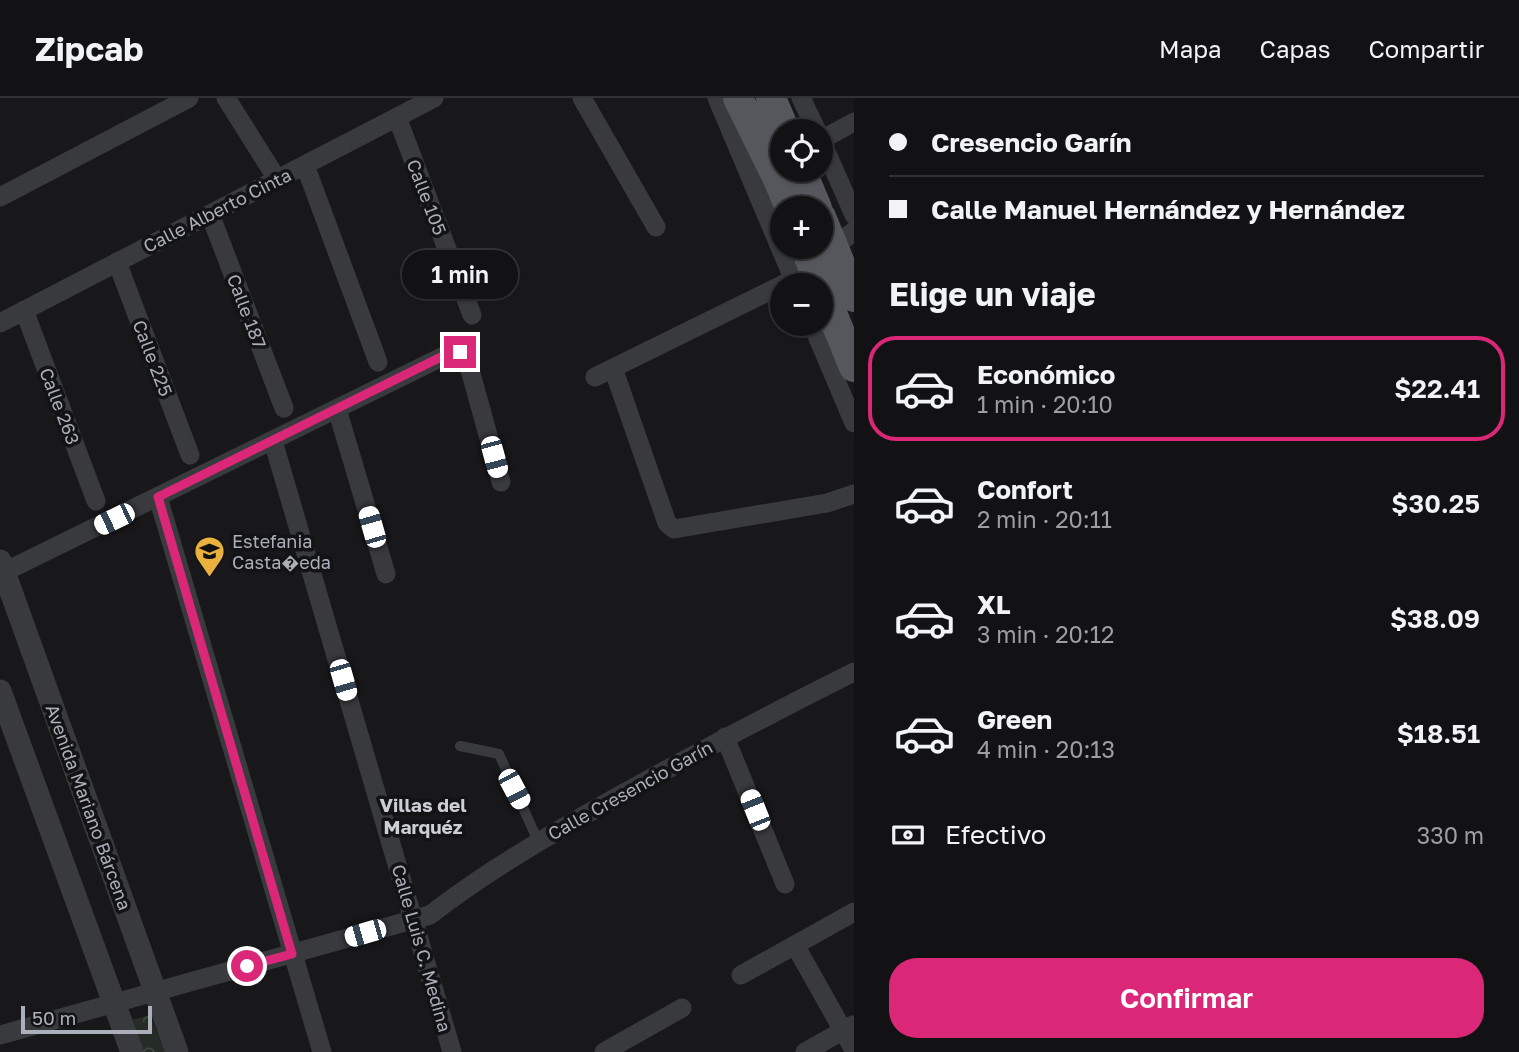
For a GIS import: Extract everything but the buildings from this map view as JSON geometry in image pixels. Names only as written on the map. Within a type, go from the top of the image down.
[{"type":"main road","points":[[738,98],[785,196]]},
{"type":"main road","points":[[771,98],[780,119]]},
{"type":"main road","points":[[817,266],[854,297]]},
{"type":"main road","points":[[817,266],[854,367]]},
{"type":"street","points":[[0,197],[189,98]]},
{"type":"street","points":[[226,98],[277,179]]},
{"type":"street","name":"Calle Alberto Cinta","points":[[0,323],[434,98]]},
{"type":"street","points":[[582,98],[656,227]]},
{"type":"street","points":[[595,377],[817,266],[717,98]]},
{"type":"street","points":[[801,98],[811,119]]},
{"type":"street","name":"Calle 105","points":[[397,117],[472,315]]},
{"type":"street","points":[[833,133],[854,122]]},
{"type":"street","points":[[305,165],[378,362]]},
{"type":"street","points":[[833,167],[854,215]]},
{"type":"street","name":"Calle 187","points":[[210,214],[285,408]]},
{"type":"street","name":"Calle 225","points":[[117,262],[190,455]]},
{"type":"street","name":"Calle 263","points":[[24,310],[96,501]]},
{"type":"street","points":[[817,336],[854,423]]},
{"type":"street","points":[[1,569],[158,497],[447,354],[460,352],[467,359],[501,482]]},
{"type":"street","points":[[613,368],[667,523],[674,529],[827,503],[854,494]]},
{"type":"street","points":[[337,410],[386,574]]},
{"type":"street","name":"Calle Luis C. Medina","points":[[273,441],[453,1052]]},
{"type":"street","points":[[158,497],[322,1052]]},
{"type":"street","name":"Avenida Mariano Bárcena","points":[[1,569],[177,1052]]},
{"type":"street","name":"Calle Cresencio Garín","points":[[0,1035],[430,915],[490,871],[538,841],[725,737],[854,672]]},
{"type":"street","points":[[0,691],[131,1052]]},
{"type":"street","points":[[725,737],[785,884]]},
{"type":"street","points":[[741,975],[854,912]]},
{"type":"street","points":[[795,945],[849,1028],[854,1050]]},
{"type":"street","points":[[604,1052],[633,1045],[682,1008]]},
{"type":"street","points":[[805,1052],[849,1028]]},
{"type":"lane","points":[[460,746],[499,754],[538,841]]},
{"type":"green space","points":[[150,1015],[165,1052],[136,1052],[124,1022]]},
{"type":"place","name":"Estefania Casta�eda","points":[[209,578]]},
{"type":"district","name":"Villas del Marquéz","points":[[423,815]]},
{"type":"route","points":[[247,966],[292,954],[158,497],[447,354],[460,352]]}]
